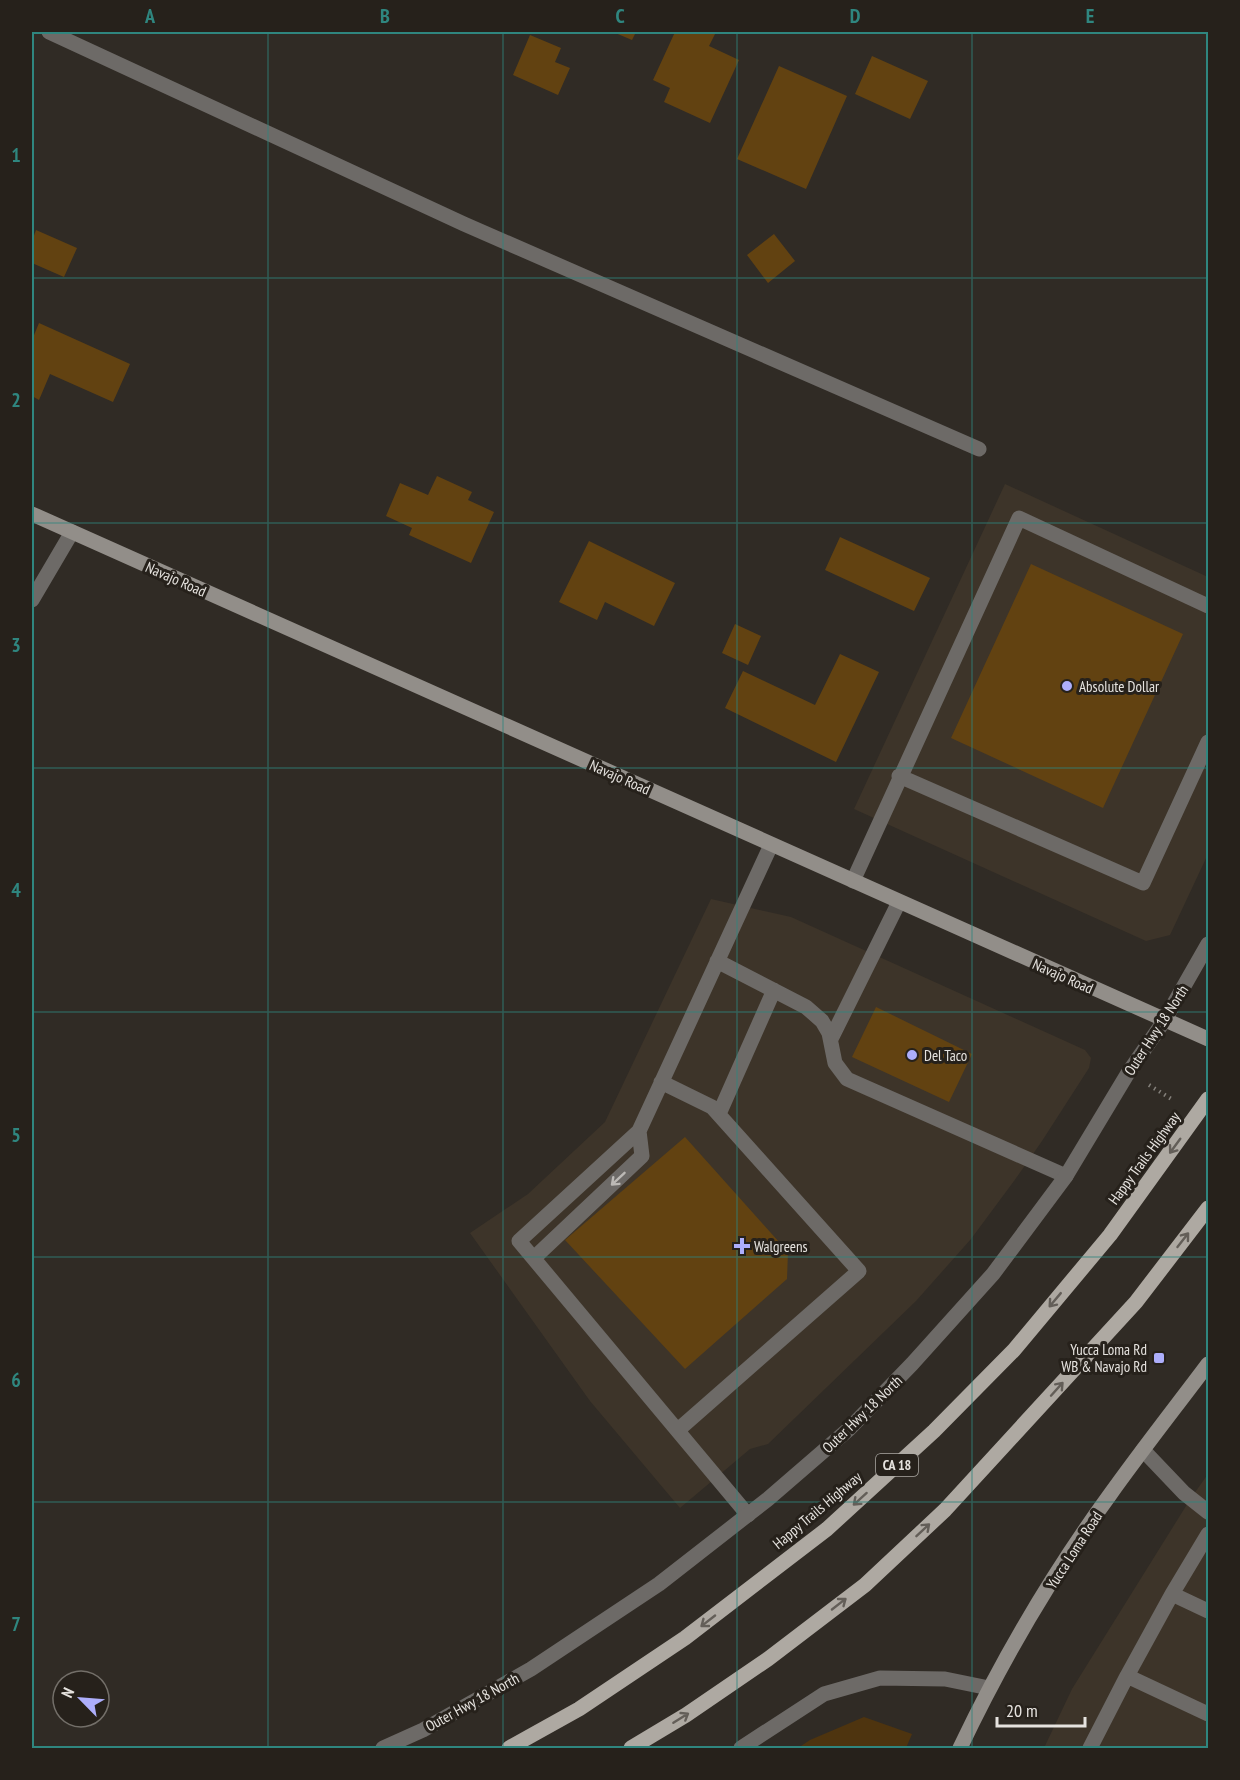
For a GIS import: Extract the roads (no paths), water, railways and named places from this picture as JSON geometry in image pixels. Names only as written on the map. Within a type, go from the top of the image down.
[{"type":"main road","name":"Navajo Road","points":[[32,514],[1209,1039]]},
{"type":"main road","name":"Happy Trails Highway","points":[[509,1749],[579,1709],[685,1638],[827,1529],[934,1431],[1014,1350],[1110,1235],[1209,1099]]},
{"type":"main road","points":[[631,1749],[768,1659],[865,1585],[945,1510],[1136,1302],[1209,1208]]},
{"type":"main road","name":"Yucca Loma Road","points":[[960,1749],[989,1688],[1108,1496],[1209,1364]]},
{"type":"street","points":[[49,32],[464,224],[979,449]]},
{"type":"street","points":[[853,881],[1018,518],[1209,606]]},
{"type":"street","points":[[32,600],[72,532]]},
{"type":"street","points":[[900,776],[1143,883],[1209,742]]},
{"type":"street","points":[[748,1515],[519,1241],[639,1131],[771,845]]},
{"type":"street","points":[[831,1039],[899,902]]},
{"type":"street","name":"Outer Hwy 18 North","points":[[383,1749],[423,1730],[531,1669],[660,1584],[748,1515],[849,1429],[912,1364],[993,1274],[1066,1176],[1209,944]]},
{"type":"street","points":[[717,961],[806,1007],[822,1021],[830,1033],[835,1063],[847,1079],[1066,1176]]},
{"type":"street","points":[[719,1114],[774,990]]},
{"type":"street","points":[[661,1082],[712,1107],[859,1270],[678,1430]]},
{"type":"street","points":[[534,1258],[642,1156],[639,1131]]},
{"type":"street","points":[[1143,1450],[1184,1493],[1209,1512]]},
{"type":"street","points":[[1091,1748],[1172,1594],[1209,1534]]},
{"type":"street","points":[[1172,1594],[1209,1611]]},
{"type":"street","points":[[1127,1676],[1209,1714]]},
{"type":"street","points":[[741,1749],[824,1694],[880,1678],[945,1679],[989,1688]]},
{"type":"place","name":"Absolute Dollar","points":[[1067,686]]},
{"type":"place","name":"Del Taco","points":[[912,1055]]},
{"type":"place","name":"Walgreens","points":[[742,1246]]},
{"type":"place","name":"Yucca Loma Rd WB & Navajo Rd","points":[[1159,1358]]}]
